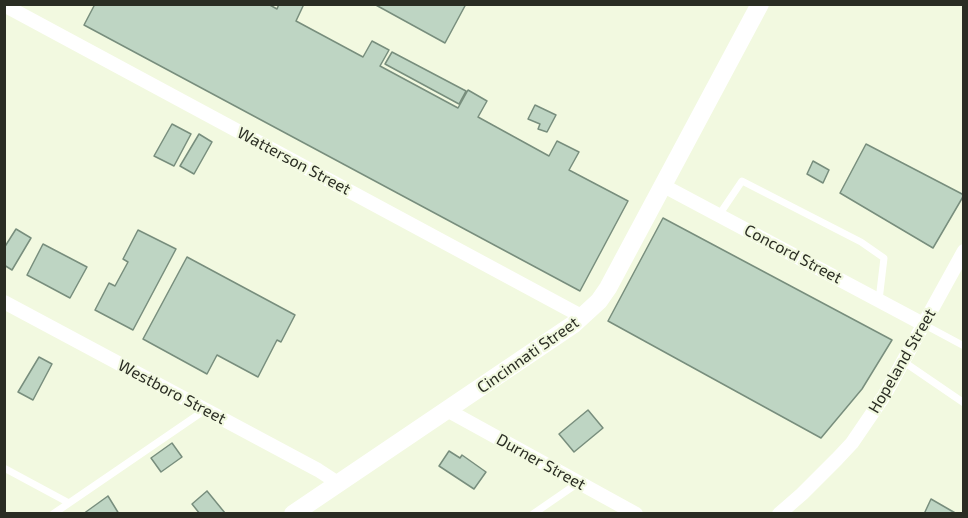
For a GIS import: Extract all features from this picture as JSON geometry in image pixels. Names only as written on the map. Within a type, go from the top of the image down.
[{"type":"street","name":"Cincinnati Street","points":[[292,513],[447,411],[583,317],[608,288],[760,4]]},
{"type":"street","name":"Watterson Street","points":[[4,5],[583,317]]},
{"type":"street","name":"Concord Street","points":[[662,185],[923,324]]},
{"type":"street","name":"Hopeland Street","points":[[779,513],[802,494],[852,442],[884,396],[963,250]]},
{"type":"street","name":"Westboro Street","points":[[4,302],[318,470],[338,483]]},
{"type":"street","name":"Durner Street","points":[[447,411],[636,513]]},
{"type":"lane","points":[[719,215],[742,181],[861,242],[884,258],[879,300]]},
{"type":"lane","points":[[923,324],[963,346]]},
{"type":"lane","points":[[903,362],[963,403]]},
{"type":"lane","points":[[53,513],[206,410]]},
{"type":"lane","points":[[4,468],[69,503]]},
{"type":"lane","points":[[533,513],[578,483]]},
{"type":"building","points":[[95,4],[268,4],[277,9],[279,4],[304,4],[296,21],[363,57],[372,41],[389,50],[380,66],[458,108],[468,90],[487,101],[478,117],[549,156],[557,141],[579,152],[569,170],[628,201],[580,291],[84,25]]},
{"type":"building","points":[[374,4],[466,4],[445,43]]},
{"type":"building","points":[[392,52],[466,91],[459,104],[385,64]]},
{"type":"building","points":[[535,105],[556,115],[547,132],[538,129],[540,124],[528,119]]},
{"type":"building","points":[[172,124],[191,134],[174,166],[154,156]]},
{"type":"building","points":[[199,134],[212,142],[194,174],[180,166]]},
{"type":"building","points":[[866,144],[964,195],[933,248],[840,193]]},
{"type":"building","points":[[813,161],[829,170],[823,183],[807,174]]},
{"type":"building","points":[[663,218],[892,340],[862,389],[821,438],[608,321]]},
{"type":"building","points":[[16,229],[31,238],[12,270],[4,265],[4,248]]},
{"type":"building","points":[[138,230],[176,249],[133,330],[95,310],[109,283],[115,286],[128,262],[123,259]]},
{"type":"building","points":[[43,244],[87,267],[70,298],[27,275]]},
{"type":"building","points":[[187,257],[295,315],[281,342],[277,340],[258,377],[217,355],[207,374],[143,339]]},
{"type":"building","points":[[39,357],[52,364],[33,400],[18,392]]},
{"type":"building","points":[[588,410],[603,428],[574,452],[559,434]]},
{"type":"building","points":[[172,443],[182,457],[161,472],[151,458]]},
{"type":"building","points":[[449,451],[460,458],[462,455],[486,472],[474,489],[439,466]]},
{"type":"building","points":[[207,491],[224,514],[200,514],[192,504]]},
{"type":"building","points":[[108,496],[119,514],[83,514]]},
{"type":"building","points":[[931,499],[957,514],[924,514]]}]
